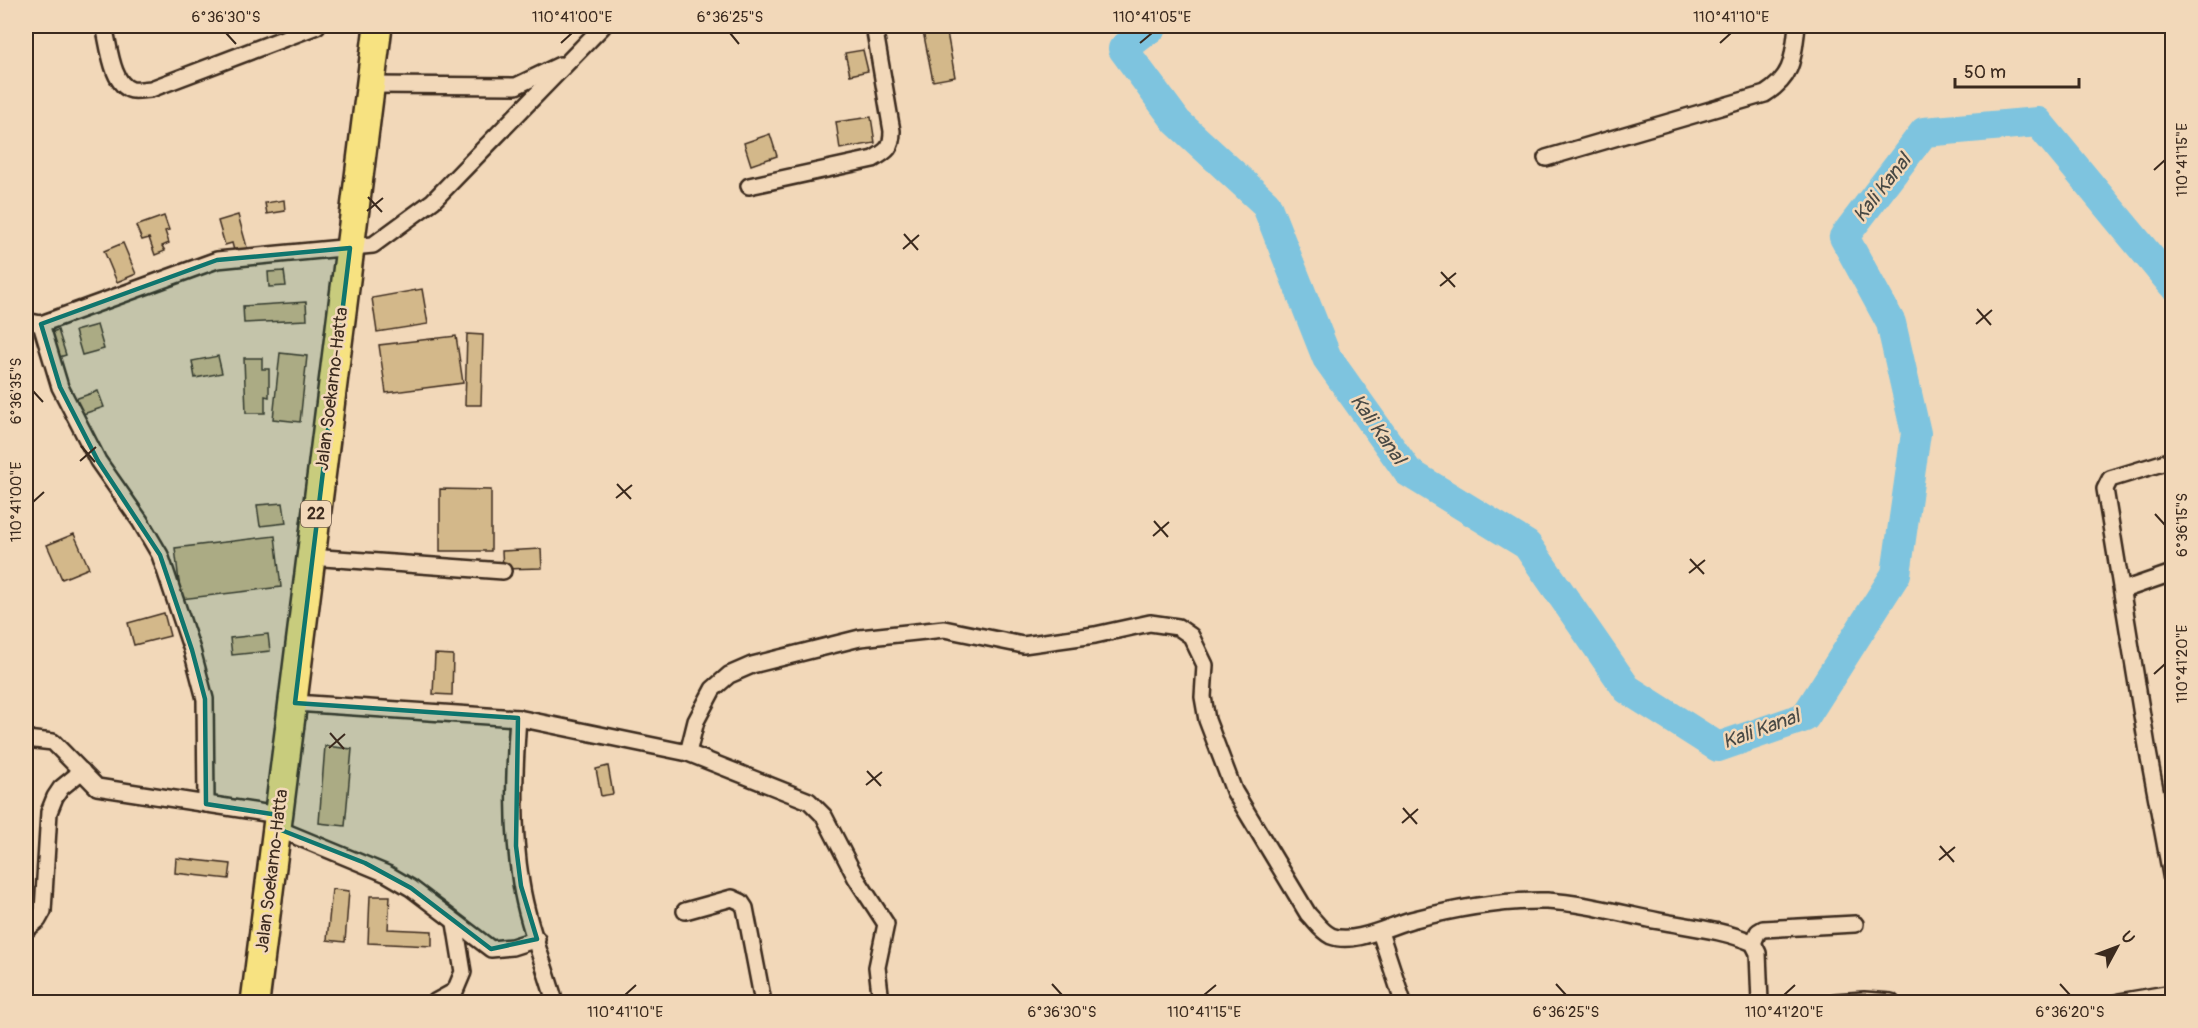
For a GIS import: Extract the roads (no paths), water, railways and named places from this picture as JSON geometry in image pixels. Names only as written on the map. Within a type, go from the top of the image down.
[{"type":"highway","name":"Jalan Soekarno-Hatta","points":[[255,1002],[277,822],[295,703],[310,557],[378,26]]},
{"type":"street","points":[[104,26],[117,76],[122,84],[132,90],[151,89],[291,30],[317,26]]},
{"type":"street","points":[[26,321],[41,324],[217,260],[373,245],[433,201],[603,26]]},
{"type":"street","points":[[749,186],[873,159],[887,151],[892,144],[892,131],[874,26]]},
{"type":"street","points":[[1546,158],[1765,94],[1781,85],[1792,65],[1797,26]]},
{"type":"street","points":[[370,85],[516,86],[572,58]]},
{"type":"street","points":[[41,324],[60,387],[98,461],[140,521],[160,555],[192,650],[205,699],[206,804]]},
{"type":"street","points":[[2172,460],[2116,477],[2106,484],[2148,752],[2172,880]]},
{"type":"street","points":[[310,557],[503,572]]},
{"type":"street","points":[[2123,590],[2172,573]]},
{"type":"street","points":[[688,753],[696,721],[713,689],[729,675],[774,660],[860,638],[944,628],[1023,645],[1095,635],[1150,623],[1178,627],[1191,636],[1205,665],[1203,698],[1208,720],[1234,791],[1308,914],[1332,936],[1343,938],[1380,932],[1409,920],[1463,910],[1546,901],[1594,907],[1720,932],[1753,943],[1758,953],[1760,1002]]},
{"type":"street","points":[[295,703],[518,718],[688,753],[798,794],[824,816],[861,887],[886,924],[877,967],[881,1002]]},
{"type":"street","points":[[518,718],[514,770],[516,846],[521,886],[555,1002]]},
{"type":"street","points":[[26,739],[53,742],[98,786],[206,804],[277,822],[387,874],[411,888],[491,949],[512,947],[537,939]]},
{"type":"street","points":[[26,930],[38,920],[43,911],[50,812],[55,796],[81,771]]},
{"type":"street","points":[[685,911],[732,898],[741,902],[745,908],[763,1002]]},
{"type":"street","points":[[435,1002],[455,991],[463,972],[455,923]]},
{"type":"street","points":[[1753,943],[1758,932],[1763,929],[1855,924]]},
{"type":"street","points":[[1380,932],[1403,1002]]},
{"type":"street","points":[[2119,1002],[2172,993]]},
{"type":"street","points":[[1835,1002],[1864,1000],[1891,1002]]},
{"type":"waterway","name":"Kali Kanal","points":[[1153,26],[1123,49],[1177,122],[1266,204],[1327,358],[1408,472],[1527,545],[1627,689],[1718,747],[1805,717],[1896,574],[1916,433],[1891,323],[1844,237],[1924,132],[2038,122],[2172,284]]}]
